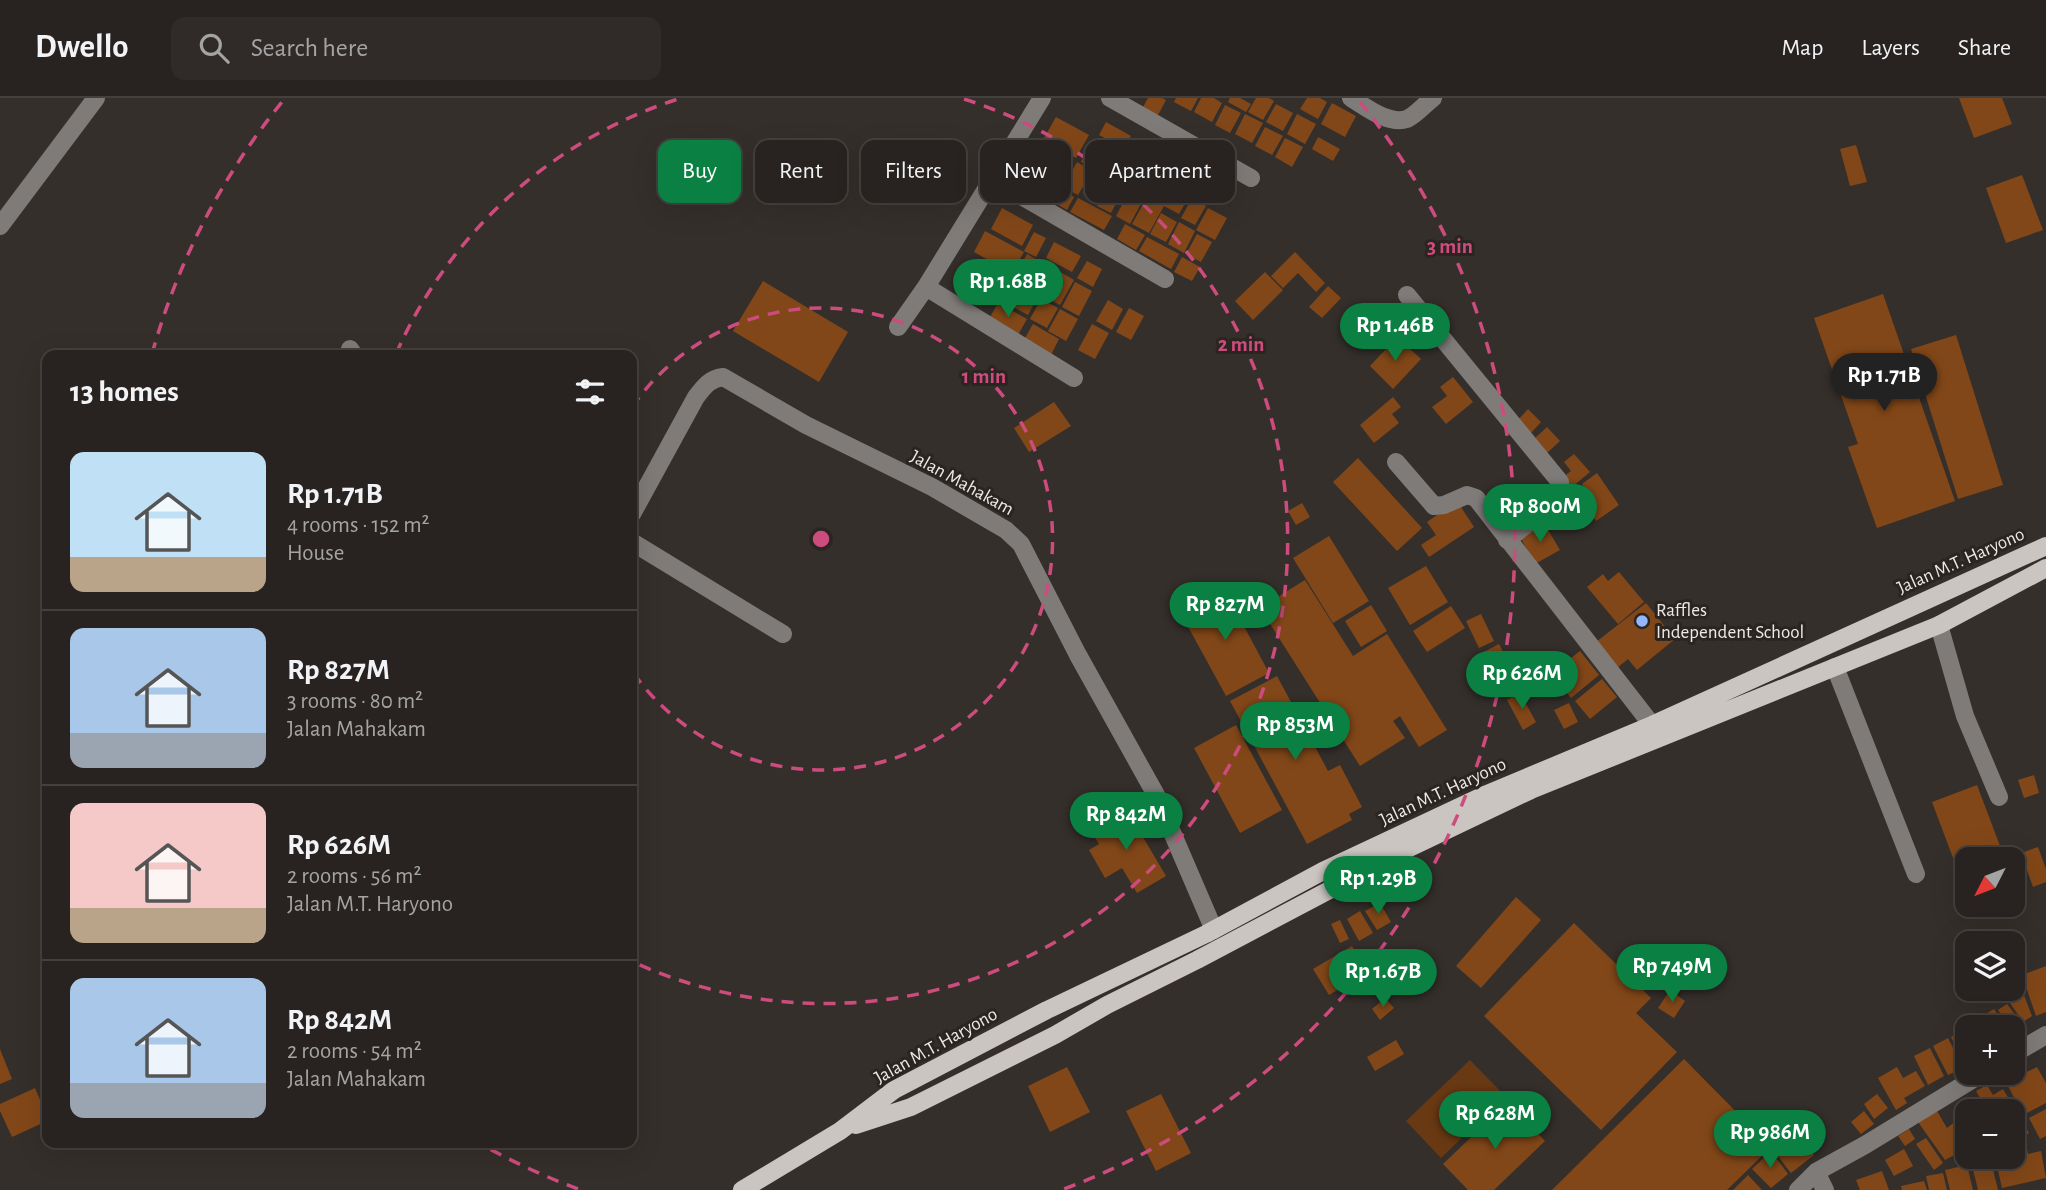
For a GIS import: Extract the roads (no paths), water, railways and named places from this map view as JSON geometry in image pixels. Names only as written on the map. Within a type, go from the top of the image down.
[{"type":"main road","name":"Jalan M.T. Haryono","points":[[742,1190],[840,1130],[894,1090],[1047,1010],[1214,930],[1323,871],[1487,794],[1652,725],[2046,546]]},
{"type":"main road","name":"Jalan M.T. Haryono","points":[[840,1130],[911,1107],[1055,1035],[1107,1004],[1197,960],[1409,848],[1531,790],[1939,625],[2046,568]]},
{"type":"main road","points":[[1187,942],[1197,960]]},
{"type":"street","points":[[0,226],[96,98]]},
{"type":"street","points":[[1016,140],[1042,98]]},
{"type":"street","points":[[1110,98],[1251,178]]},
{"type":"street","points":[[1351,98],[1387,118],[1398,120],[1409,118],[1433,98]]},
{"type":"street","points":[[898,327],[980,199]]},
{"type":"street","points":[[1034,203],[1165,279]]},
{"type":"street","points":[[926,287],[1074,378]]},
{"type":"street","points":[[1407,295],[1560,482],[1560,494],[1556,501],[1507,540]]},
{"type":"street","name":"Jalan Mahakam","points":[[637,505],[696,397],[705,385],[715,378],[723,377],[806,425],[932,487],[1006,530],[1021,544],[1078,655],[1156,795],[1214,930]]},
{"type":"street","points":[[1396,462],[1434,506],[1444,505],[1467,495],[1476,498],[1652,725]]},
{"type":"street","points":[[637,545],[783,634]]},
{"type":"street","points":[[1939,625],[1965,716],[1999,797]]},
{"type":"street","points":[[1835,667],[1916,874]]},
{"type":"street","points":[[2025,1050],[2043,1043]]},
{"type":"street","points":[[1798,1190],[1816,1172],[1963,1085]]},
{"type":"street","points":[[1816,1172],[1825,1190]]},
{"type":"place","name":"Raffles Independent School","points":[[1642,621]]}]
